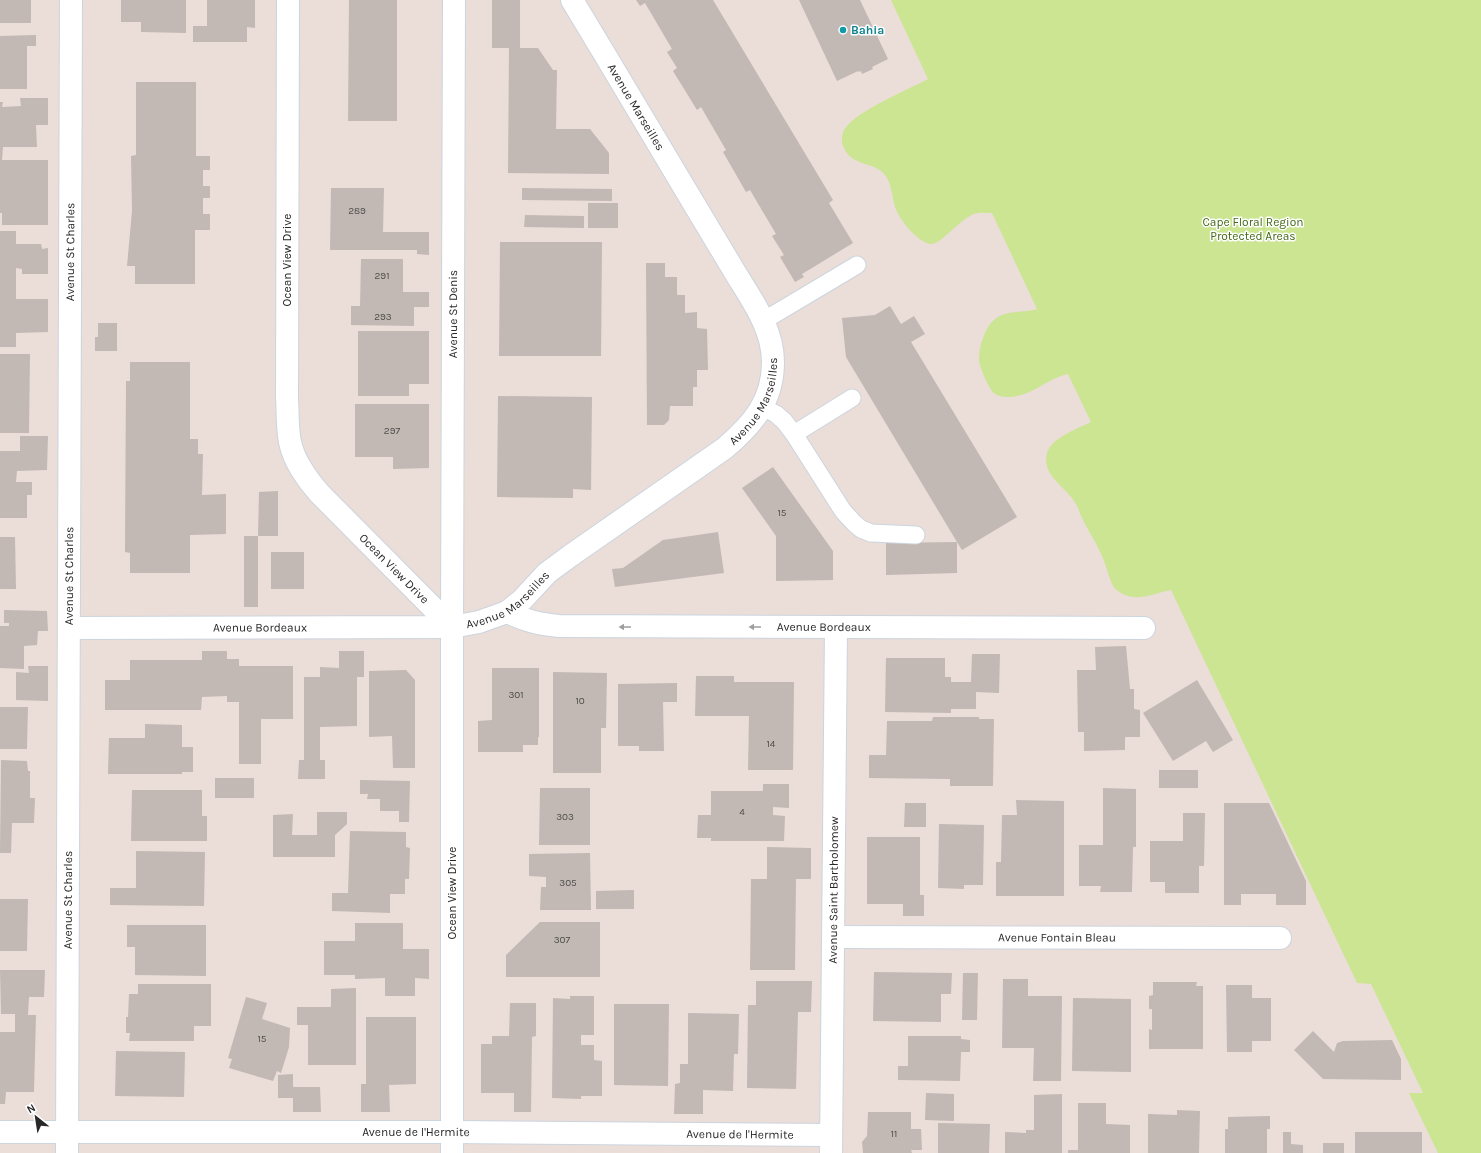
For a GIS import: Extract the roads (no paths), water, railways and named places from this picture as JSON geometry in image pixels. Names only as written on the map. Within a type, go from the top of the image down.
[{"type":"street","name":"Avenue St Charles","points":[[67,1143],[71,0]]},
{"type":"street","name":"Ocean View Drive","points":[[288,0],[287,398],[290,443],[302,470],[320,494],[452,628],[452,1142]]},
{"type":"street","name":"Avenue St Denis","points":[[452,628],[454,0]]},
{"type":"street","name":"Avenue Marseilles","points":[[452,628],[479,622],[507,612],[522,600],[547,573],[724,448],[753,422],[768,393],[772,375],[772,345],[763,321],[572,0]]},
{"type":"street","name":"Avenue Bordeaux","points":[[507,612],[524,620],[540,625],[559,626],[1144,628]]},
{"type":"street","name":"Avenue Bordeaux","points":[[69,628],[452,628]]},
{"type":"street","name":"Avenue Saint Bartholomew","points":[[831,1144],[836,628]]},
{"type":"street","name":"Avenue Fontain Bleau","points":[[834,937],[1280,938]]},
{"type":"street","name":"Avenue de l'Hermite","points":[[0,1132],[67,1143],[452,1142],[831,1144]]},
{"type":"lane","points":[[763,321],[857,265]]},
{"type":"lane","points":[[794,434],[852,398]]},
{"type":"lane","points":[[762,407],[776,414],[784,421],[794,434],[843,511],[857,526],[871,533],[916,535]]},
{"type":"place","name":"Bahia","points":[[843,30]]},
{"type":"park label","name":"Cape Floral Region Protected Areas","points":[[1253,229]]}]
